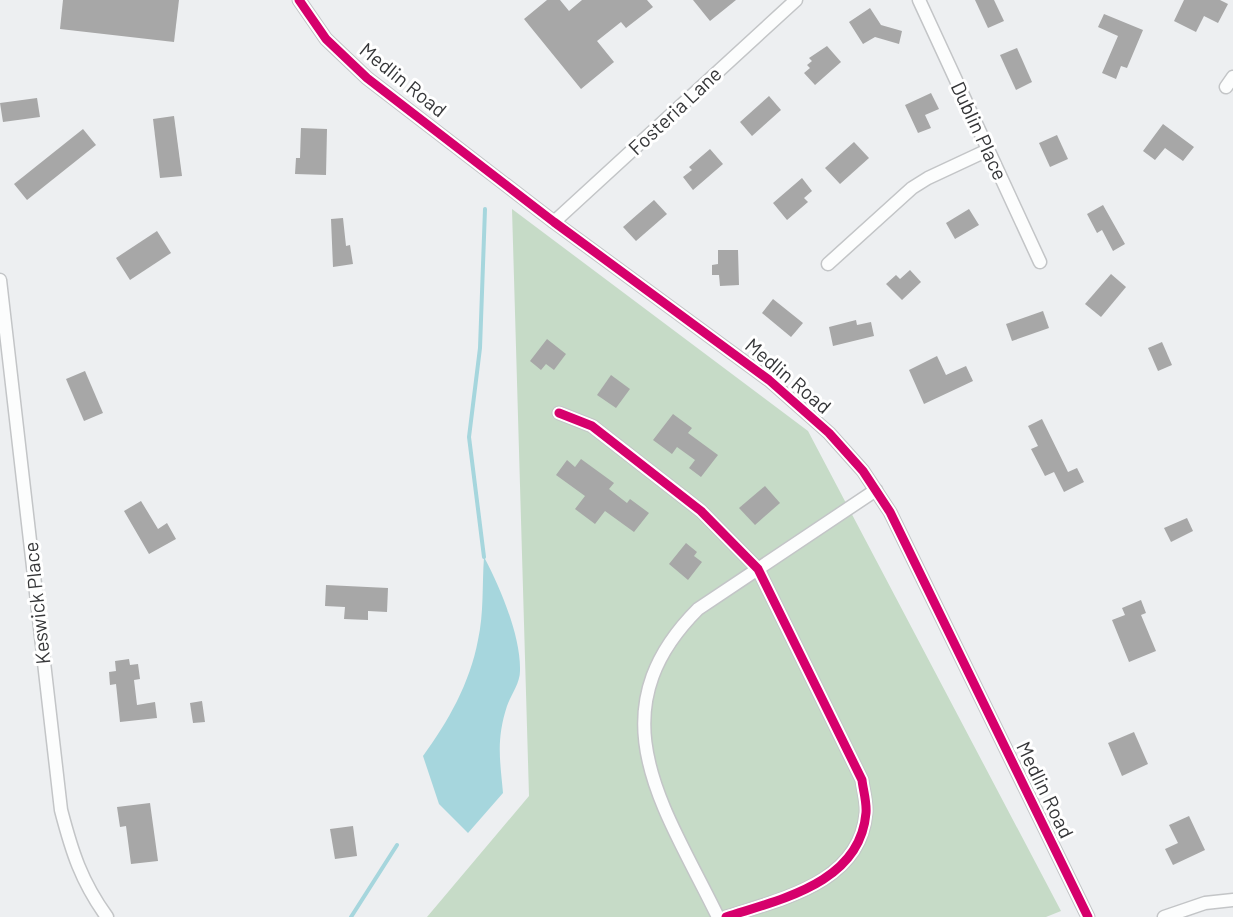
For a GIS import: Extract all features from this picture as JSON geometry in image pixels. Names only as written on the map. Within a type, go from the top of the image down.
[{"type":"street","name":"Medlin Road","points":[[299,0],[326,39],[367,78],[554,222],[769,380],[829,433],[876,490],[890,512],[1088,917]]},
{"type":"street","name":"Fosteria Lane","points":[[554,222],[796,0]]},
{"type":"street","name":"Dublin Place","points":[[919,0],[1040,262]]},
{"type":"street","points":[[828,264],[912,188],[928,177],[988,150]]},
{"type":"street","name":"Keswick Place","points":[[0,280],[61,810],[73,859],[94,899],[107,917]]},
{"type":"street","points":[[559,413],[592,426],[701,511],[758,569],[862,780],[866,812],[857,845],[835,873],[801,892],[726,917]]},
{"type":"street","points":[[718,917],[658,793],[648,763],[644,735],[645,698],[656,664],[674,633],[698,609],[876,490]]},
{"type":"street","points":[[1164,917],[1205,903],[1233,900]]},
{"type":"green space","points":[[512,209],[808,431],[1061,911],[1046,917],[427,917],[529,796]]},
{"type":"water","points":[[484,557],[503,597],[513,627],[520,675],[507,706],[501,729],[503,793],[468,833],[439,804],[423,756],[441,730],[470,671],[480,630]]},
{"type":"building","points":[[63,0],[179,0],[174,42],[60,29]]},
{"type":"building","points":[[547,0],[560,0],[569,11],[582,0],[647,0],[653,7],[626,28],[621,22],[597,41],[614,62],[581,89],[524,19]]},
{"type":"building","points":[[693,0],[736,0],[710,21]]},
{"type":"building","points":[[975,0],[994,0],[1004,21],[988,28]]},
{"type":"building","points":[[1184,0],[1220,0],[1228,4],[1218,23],[1204,16],[1196,32],[1174,21]]},
{"type":"building","points":[[870,8],[881,25],[902,31],[899,44],[875,37],[863,44],[849,22]]},
{"type":"building","points":[[1104,14],[1143,30],[1127,68],[1121,66],[1116,79],[1102,73],[1118,36],[1098,27]]},
{"type":"building","points":[[827,46],[841,62],[815,85],[804,73],[810,68],[807,65],[812,61],[809,58]]},
{"type":"building","points":[[1017,48],[1032,82],[1016,90],[1000,55]]},
{"type":"building","points":[[931,93],[939,109],[925,115],[931,128],[918,133],[905,105]]},
{"type":"building","points":[[769,96],[781,110],[752,136],[740,122]]},
{"type":"building","points":[[37,98],[40,117],[3,122],[0,103]]},
{"type":"building","points":[[174,116],[182,176],[160,178],[153,119]]},
{"type":"building","points":[[1163,124],[1194,147],[1183,161],[1165,148],[1155,160],[1143,151]]},
{"type":"building","points":[[301,128],[327,129],[326,175],[295,174],[296,158],[300,158]]},
{"type":"building","points":[[83,129],[96,145],[27,200],[14,184]]},
{"type":"building","points":[[1057,135],[1068,159],[1050,167],[1039,143]]},
{"type":"building","points":[[854,142],[869,158],[840,184],[825,168]]},
{"type":"building","points":[[710,149],[723,164],[693,190],[683,177],[692,170],[689,167]]},
{"type":"building","points":[[802,178],[812,191],[804,198],[808,202],[787,220],[773,203]]},
{"type":"building","points":[[654,200],[667,214],[636,241],[623,227]]},
{"type":"building","points":[[1103,205],[1125,244],[1113,251],[1102,230],[1097,233],[1087,214]]},
{"type":"building","points":[[969,209],[979,225],[955,239],[946,223]]},
{"type":"building","points":[[343,218],[346,246],[350,245],[353,264],[333,267],[331,219]]},
{"type":"building","points":[[157,231],[171,253],[130,280],[116,258]]},
{"type":"building","points":[[718,250],[738,250],[739,285],[720,286],[719,275],[712,275],[712,265],[718,264]]},
{"type":"building","points":[[910,270],[921,282],[902,300],[886,284],[896,275],[900,279]]},
{"type":"building","points":[[1111,274],[1126,287],[1101,317],[1085,304]]},
{"type":"building","points":[[773,299],[803,323],[791,337],[762,313]]},
{"type":"building","points":[[1043,311],[1049,328],[1012,341],[1006,324]]},
{"type":"building","points":[[856,320],[857,325],[871,322],[874,336],[833,346],[829,327]]},
{"type":"building","points":[[547,339],[566,354],[554,370],[546,364],[541,370],[530,361]]},
{"type":"building","points":[[1162,342],[1172,365],[1158,371],[1148,348]]},
{"type":"building","points":[[937,356],[946,375],[966,366],[973,381],[924,404],[909,370]]},
{"type":"building","points":[[85,371],[103,413],[84,421],[66,379]]},
{"type":"building","points":[[611,375],[630,389],[616,408],[597,395]]},
{"type":"building","points":[[673,414],[692,428],[688,433],[718,455],[701,477],[689,468],[695,460],[677,447],[672,454],[653,440]]},
{"type":"building","points":[[1042,419],[1068,472],[1077,468],[1084,482],[1064,492],[1054,472],[1045,476],[1031,449],[1038,446],[1028,426]]},
{"type":"building","points":[[581,459],[614,483],[609,489],[627,503],[630,499],[649,513],[634,532],[605,511],[595,524],[575,509],[585,496],[556,475],[567,460],[575,467]]},
{"type":"building","points":[[765,486],[780,503],[755,525],[739,508]]},
{"type":"building","points":[[141,501],[158,529],[167,523],[176,539],[149,554],[124,511]]},
{"type":"building","points":[[1187,518],[1193,531],[1171,542],[1164,528]]},
{"type":"building","points":[[686,543],[697,552],[694,556],[702,562],[688,580],[669,564]]},
{"type":"building","points":[[326,585],[388,588],[387,612],[368,611],[368,620],[344,619],[345,607],[325,606]]},
{"type":"building","points":[[1141,600],[1146,613],[1141,615],[1156,651],[1129,662],[1112,620],[1125,615],[1122,608]]},
{"type":"building","points":[[129,659],[130,665],[138,664],[140,679],[134,680],[137,705],[155,702],[157,718],[120,722],[116,684],[110,685],[109,672],[116,671],[115,661]]},
{"type":"building","points":[[202,701],[205,722],[193,723],[190,703]]},
{"type":"building","points":[[1134,732],[1148,764],[1122,776],[1108,743]]},
{"type":"building","points":[[150,803],[158,861],[131,864],[126,826],[120,827],[117,807]]},
{"type":"building","points":[[1189,816],[1205,850],[1173,865],[1165,849],[1178,843],[1169,825]]},
{"type":"building","points":[[353,826],[357,856],[335,859],[330,829]]},
{"type":"waterway","points":[[484,557],[469,437],[480,348],[485,209]]},
{"type":"waterway","points":[[351,917],[397,845]]},
{"type":"cycle path","points":[[299,0],[326,39],[367,78],[554,222],[769,380],[829,433],[863,471],[890,512],[1088,917]]},
{"type":"cycle path","points":[[559,413],[592,426],[701,511],[758,569],[862,780],[866,813],[861,837],[849,856],[834,872],[793,895],[726,917]]}]
